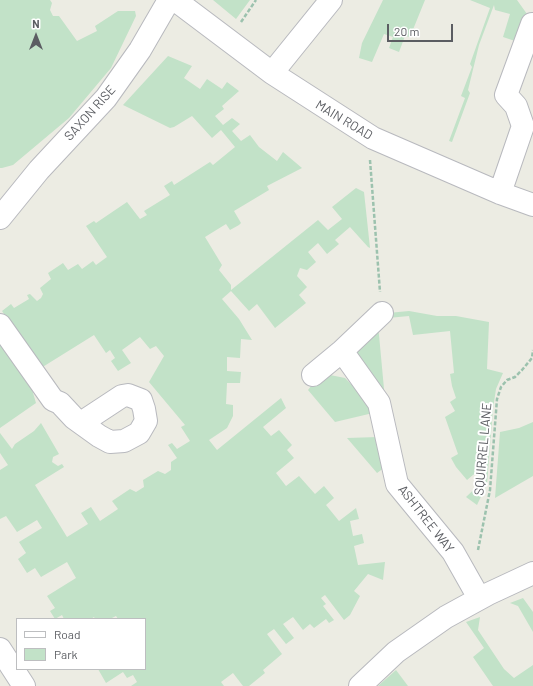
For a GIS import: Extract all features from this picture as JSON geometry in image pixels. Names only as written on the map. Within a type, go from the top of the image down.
[{"type":"street","name":"SAXON RISE","points":[[0,218],[39,170],[106,98],[140,50],[169,0]]},
{"type":"street","name":"MAIN ROAD","points":[[175,0],[272,73],[373,138],[500,193],[533,205]]},
{"type":"street","points":[[272,73],[331,0]]},
{"type":"street","points":[[500,193],[523,126],[525,109],[516,106],[506,96],[532,24]]},
{"type":"street","points":[[313,375],[342,351],[382,313]]},
{"type":"street","points":[[0,325],[53,400],[60,403],[81,423]]},
{"type":"street","name":"ASHTREE WAY","points":[[342,351],[380,403],[397,484],[453,552],[480,598]]},
{"type":"street","points":[[360,686],[396,652],[446,617],[480,598],[533,573]]},
{"type":"street","points":[[0,649],[24,686]]},
{"type":"path","points":[[236,29],[256,0]]},
{"type":"path","points":[[376,160],[369,157],[382,313]]},
{"type":"path","name":"SQUIRREL LANE","points":[[476,555],[490,490],[497,399],[501,387],[507,380],[515,377],[532,358],[533,350]]},
{"type":"green space","points":[[0,0],[50,0],[52,3],[50,10],[53,16],[59,16],[77,41],[97,31],[95,26],[118,11],[135,11],[136,16],[111,68],[69,118],[13,165],[2,168],[0,168]]},
{"type":"green space","points":[[213,0],[250,0],[236,19]]},
{"type":"green space","points":[[383,0],[425,0],[410,37],[405,36],[399,52],[389,48],[393,37],[384,34],[372,62],[359,58],[362,43]]},
{"type":"green space","points":[[470,0],[517,0],[527,14],[518,42],[503,37],[510,14],[495,10],[494,5],[479,45],[468,90],[470,93],[452,142],[449,141],[465,98],[461,96],[472,67],[470,64],[490,8]]},
{"type":"green space","points":[[168,56],[192,66],[184,78],[200,89],[207,79],[222,89],[227,82],[239,91],[222,106],[224,109],[215,116],[223,125],[232,118],[240,124],[232,131],[241,141],[250,135],[259,147],[277,161],[283,152],[302,168],[267,186],[269,190],[234,211],[241,223],[239,225],[230,230],[226,224],[205,237],[222,265],[219,270],[231,285],[231,290],[318,220],[328,230],[342,219],[332,207],[356,188],[364,192],[370,248],[350,227],[335,240],[339,244],[327,254],[318,243],[308,252],[316,262],[307,270],[300,268],[297,276],[307,287],[299,295],[306,303],[275,328],[257,304],[249,311],[231,291],[222,299],[239,319],[252,340],[241,339],[240,358],[227,357],[227,371],[241,372],[240,383],[227,383],[226,404],[233,405],[233,416],[227,428],[209,440],[217,450],[281,398],[286,408],[263,427],[271,436],[279,430],[292,445],[287,450],[294,458],[276,473],[286,486],[299,476],[315,494],[324,486],[334,498],[326,505],[339,521],[356,508],[359,519],[350,521],[353,536],[362,534],[364,543],[354,546],[358,565],[385,562],[383,580],[368,574],[354,591],[360,596],[350,615],[344,620],[325,595],[321,598],[326,604],[323,606],[334,620],[329,623],[326,619],[314,628],[310,624],[303,630],[293,617],[283,624],[294,638],[286,644],[274,629],[267,634],[282,654],[263,670],[265,673],[249,686],[243,686],[233,673],[221,682],[224,686],[131,686],[137,682],[133,675],[127,678],[123,672],[106,683],[99,670],[146,670],[146,618],[117,618],[116,616],[112,618],[64,618],[62,615],[54,618],[50,611],[55,608],[47,596],[76,578],[67,562],[41,577],[35,568],[27,573],[18,559],[26,553],[19,542],[42,528],[37,520],[17,532],[6,516],[0,519],[0,470],[8,465],[0,453],[0,433],[12,449],[15,444],[34,431],[41,423],[59,454],[53,457],[52,462],[58,466],[62,464],[64,467],[35,485],[67,537],[88,524],[81,513],[91,507],[100,521],[118,509],[112,501],[130,489],[136,492],[144,487],[143,480],[158,471],[165,474],[171,470],[171,462],[177,458],[168,445],[172,443],[177,449],[190,441],[181,427],[185,425],[149,382],[164,356],[156,346],[150,349],[140,337],[122,350],[131,363],[118,371],[111,361],[115,358],[110,350],[106,353],[94,335],[41,368],[2,311],[11,304],[14,308],[29,299],[27,295],[30,294],[37,301],[41,298],[43,294],[40,288],[51,279],[48,273],[63,263],[68,270],[78,264],[82,269],[93,261],[96,265],[107,257],[86,226],[94,221],[96,223],[127,202],[140,219],[147,215],[144,211],[170,195],[164,186],[172,181],[174,185],[210,162],[213,165],[235,147],[221,130],[212,138],[192,116],[170,128],[123,105]]},
{"type":"green space","points":[[409,311],[437,316],[456,316],[489,322],[487,369],[503,373],[496,389],[493,409],[487,484],[477,505],[466,497],[486,478],[479,470],[467,480],[456,467],[451,458],[458,454],[445,417],[455,411],[450,402],[456,398],[450,374],[454,373],[450,331],[413,335],[409,316],[388,318],[388,313]]},
{"type":"green space","points":[[378,324],[384,389],[374,389],[355,362],[356,345]]},
{"type":"green space","points":[[0,343],[31,386],[36,403],[0,428]]},
{"type":"green space","points":[[330,375],[345,378],[362,395],[373,413],[335,422],[308,390],[315,381]]},
{"type":"green space","points":[[533,422],[533,476],[495,498],[500,432],[519,428]]},
{"type":"green space","points":[[378,437],[384,468],[377,473],[347,438]]},
{"type":"green space","points":[[523,598],[533,612],[533,632],[518,606],[510,603]]},
{"type":"green space","points":[[480,617],[478,630],[504,669],[514,678],[533,665],[533,686],[493,686],[473,657],[484,648],[466,622]]},
{"type":"green space","points":[[396,670],[408,686],[378,686]]}]
